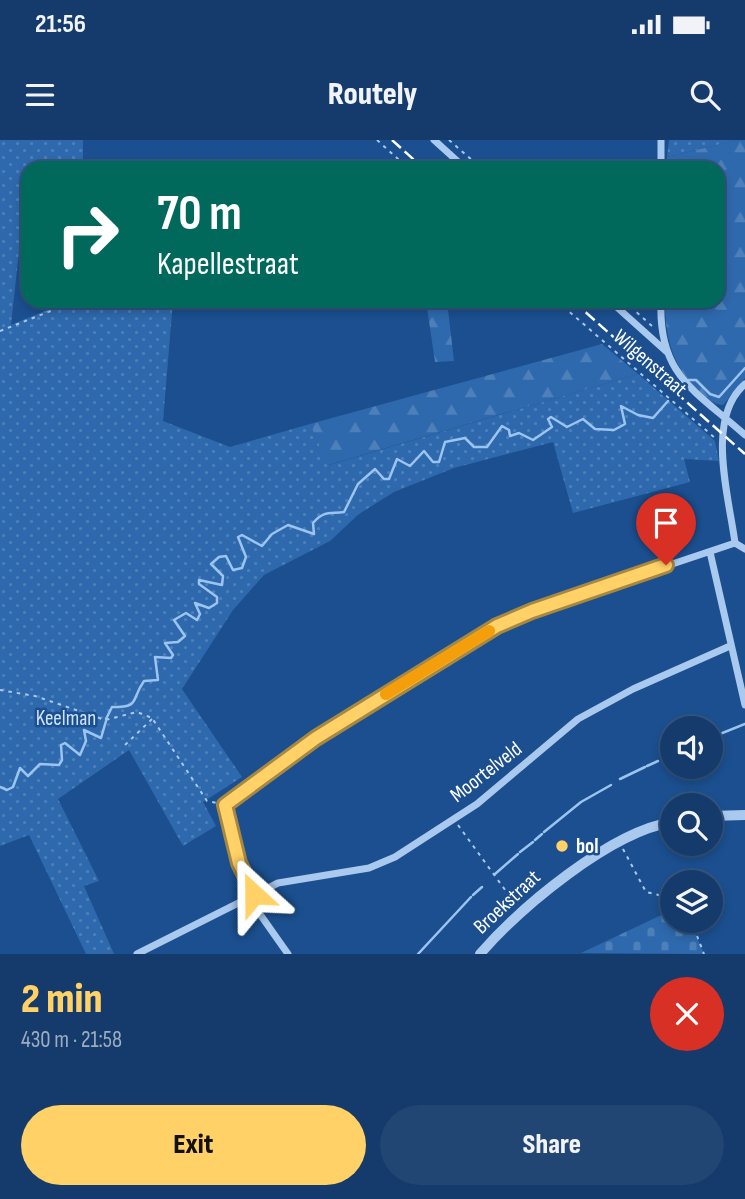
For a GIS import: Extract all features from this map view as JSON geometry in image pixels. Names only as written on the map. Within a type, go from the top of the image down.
[{"type":"street","points":[[434,140],[457,161]]},
{"type":"street","points":[[661,140],[662,161]]},
{"type":"street","points":[[618,308],[668,354]]},
{"type":"street","points":[[661,308],[663,335],[668,354],[685,383],[745,435]]},
{"type":"street","points":[[735,543],[723,446],[723,417],[730,400],[745,384]]},
{"type":"street","points":[[735,543],[745,549]]},
{"type":"street","points":[[288,954],[257,909],[254,894],[239,863],[225,805],[316,738],[497,626],[532,611],[735,543]]},
{"type":"street","points":[[710,552],[745,705]]},
{"type":"street","name":"Moortelveld","points":[[137,954],[278,883],[369,868],[395,857],[477,804],[578,719],[633,689],[730,646]]},
{"type":"street","points":[[723,815],[745,814]]},
{"type":"street","name":"Broekstraat","points":[[480,954],[521,912],[559,881],[620,842],[660,824]]},
{"type":"path","points":[[377,140],[400,161]]},
{"type":"path","points":[[449,140],[473,161]]},
{"type":"path","points":[[0,331],[58,308]]},
{"type":"path","name":"Wilgenstraat","points":[[566,308],[723,446]]},
{"type":"path","points":[[632,308],[663,335]]},
{"type":"path","points":[[0,690],[34,696],[105,720],[137,712],[152,718],[207,801],[225,805]]},
{"type":"path","points":[[125,745],[152,718]]},
{"type":"path","points":[[454,820],[521,912]]},
{"type":"path","points":[[620,842],[646,892],[660,895]]},
{"type":"path","points":[[696,933],[704,954]]},
{"type":"green space","name":"Keelman","points":[[0,140],[83,140],[83,161],[21,161],[21,233],[11,325],[52,308],[172,308],[163,421],[230,447],[310,424],[329,465],[638,374],[715,441],[719,461],[684,459],[690,482],[573,513],[553,442],[454,468],[394,492],[359,514],[330,541],[264,575],[233,610],[182,689],[242,777],[203,802],[216,826],[183,846],[129,750],[58,799],[99,881],[84,886],[114,954],[86,954],[29,835],[0,846]]},
{"type":"green space","points":[[669,140],[738,140],[667,157]]},
{"type":"green space","points":[[745,140],[745,378],[723,405],[703,395],[683,373],[672,351],[666,308],[725,308],[725,161],[667,161],[667,157]]},
{"type":"green space","points":[[427,308],[448,308],[454,361],[435,362]]},
{"type":"green space","points":[[602,344],[638,374],[328,465],[310,424]]},
{"type":"green space","points":[[660,916],[660,933],[695,933],[704,954],[581,953]]},
{"type":"waterway","points":[[688,380],[696,380],[710,394],[719,397],[745,368]]},
{"type":"waterway","points":[[106,719],[112,707],[127,706],[134,702],[144,681],[158,680],[155,657],[171,658],[173,655],[165,643],[178,642],[185,636],[174,620],[186,613],[197,620],[200,614],[195,603],[209,608],[217,603],[217,597],[199,584],[199,580],[222,585],[223,576],[211,564],[219,557],[226,556],[233,570],[242,568],[246,557],[238,537],[242,535],[262,546],[272,534],[288,525],[314,534],[313,523],[324,514],[344,512],[358,484],[375,469],[384,479],[389,479],[397,459],[410,466],[424,451],[433,462],[439,462],[445,442],[465,438],[474,447],[487,447],[502,426],[509,430],[510,436],[519,433],[533,440],[552,427],[548,419],[551,417],[567,427],[583,419],[595,429],[614,430],[625,424],[621,406],[638,415],[653,418],[668,401]]},
{"type":"waterway","points":[[0,787],[7,790],[13,787],[20,768],[28,776],[40,764],[59,765],[62,760],[61,745],[65,743],[80,755],[86,741],[84,730],[101,738],[106,721]]},
{"type":"waterway","points":[[723,733],[745,724]]},
{"type":"waterway","points":[[647,766],[658,761]]},
{"type":"waterway","points":[[620,779],[645,767]]},
{"type":"waterway","points":[[544,832],[581,802],[611,785]]},
{"type":"waterway","points":[[535,840],[542,834]]},
{"type":"waterway","points":[[520,852],[533,842]]},
{"type":"waterway","points":[[495,874],[518,854]]},
{"type":"waterway","points":[[473,895],[482,887]]},
{"type":"waterway","points":[[418,954],[471,897]]},
{"type":"railway","points":[[392,140],[415,161]]},
{"type":"railway","points":[[581,308],[745,454]]},
{"type":"slow traffic","points":[[386,694],[489,631]]},
{"type":"place","name":"bol","points":[[562,846]]},
{"type":"route","points":[[254,894],[239,863],[225,805],[253,782],[316,738],[497,626],[532,611],[666,565]]}]
